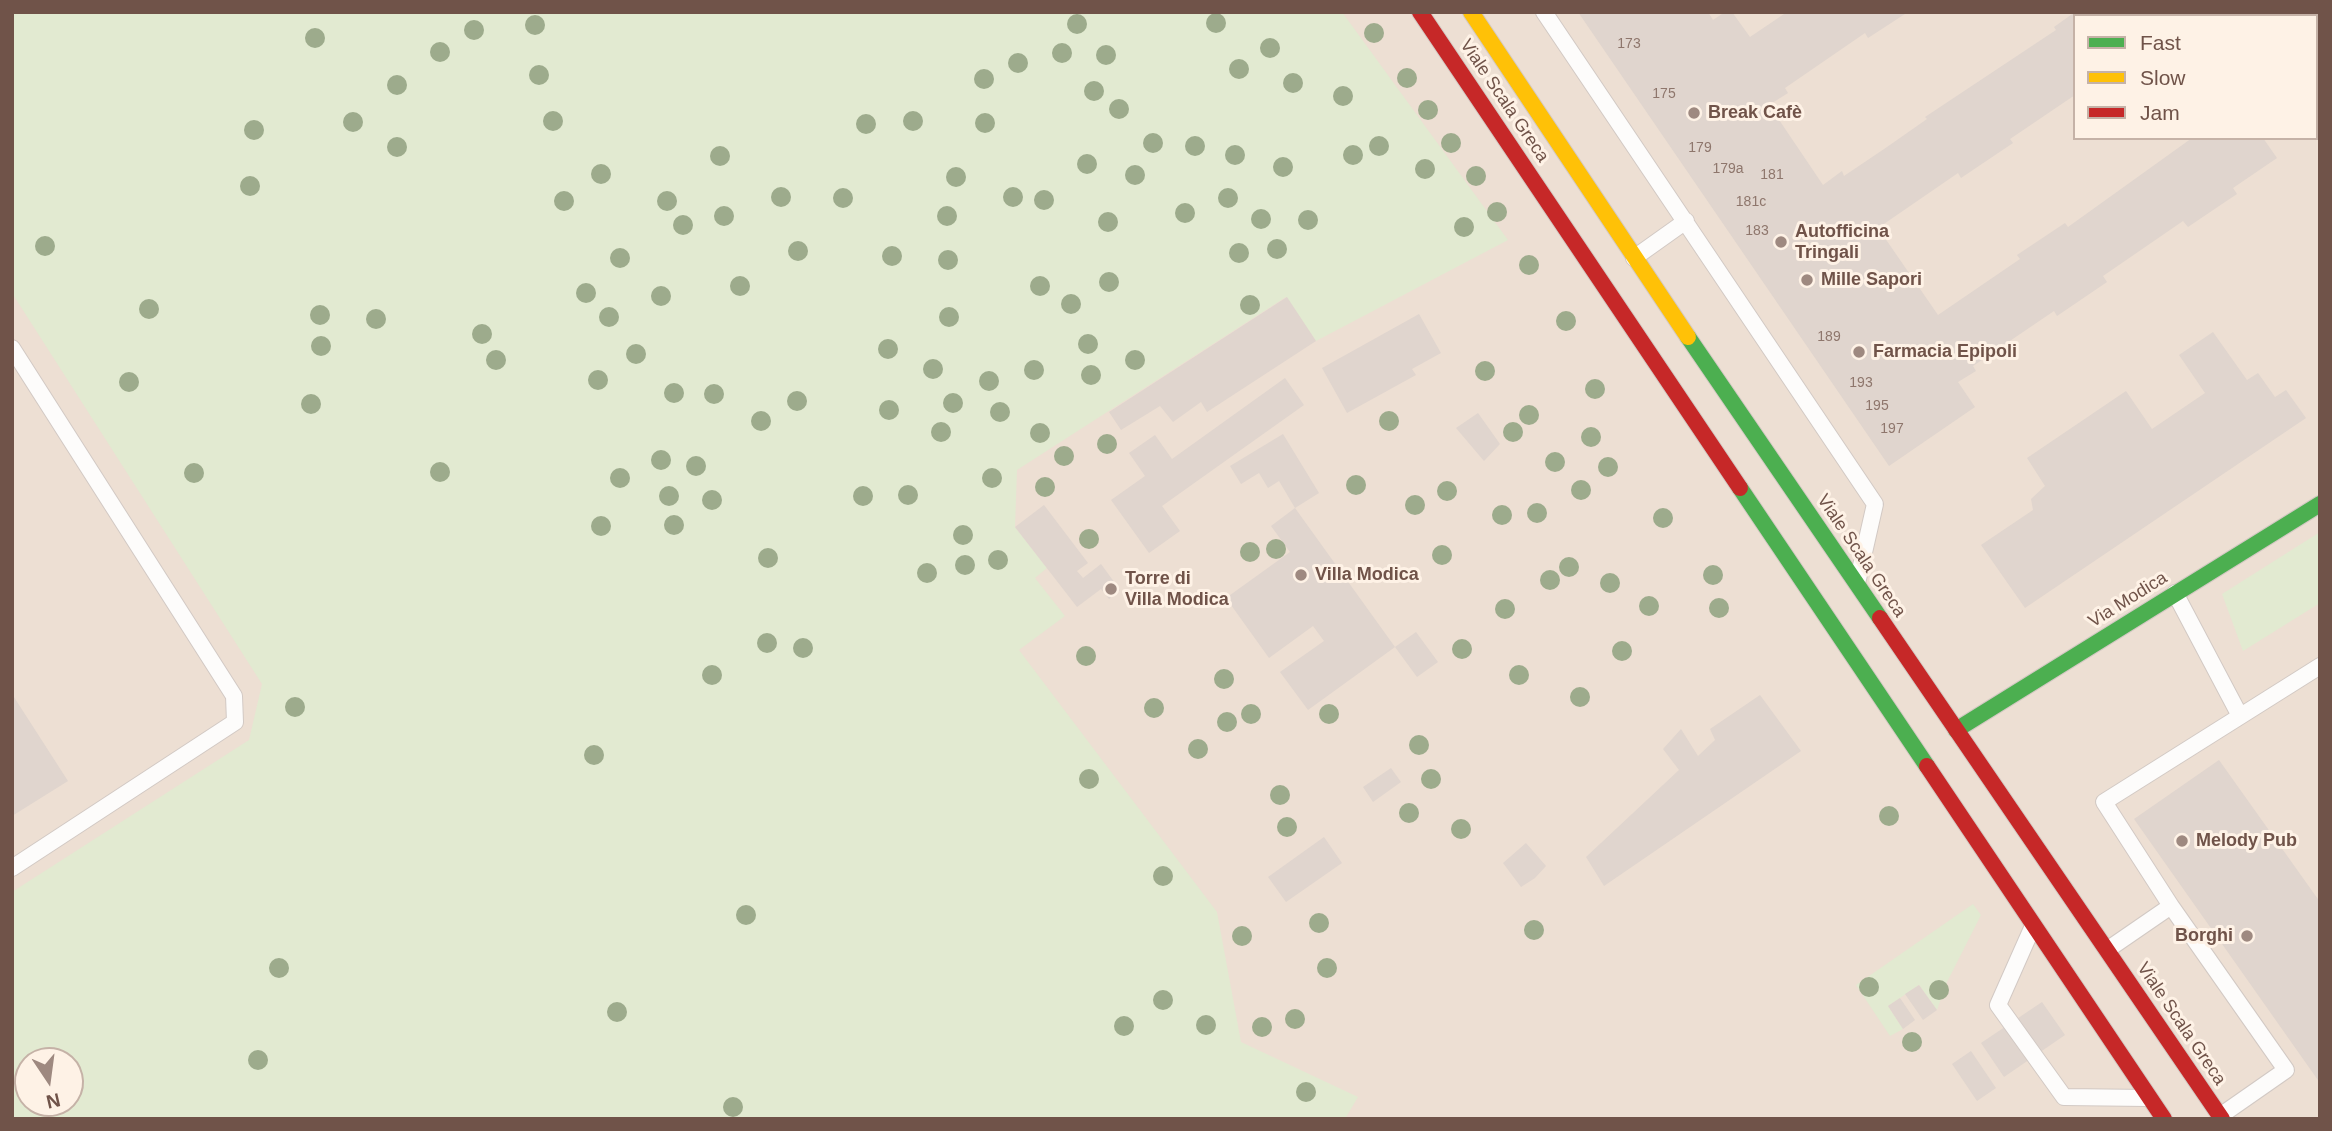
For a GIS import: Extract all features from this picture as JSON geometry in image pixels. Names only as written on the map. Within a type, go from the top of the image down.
[{"type":"main road","name":"Viale Scala Greca","points":[[1420,12],[2164,1119]]},
{"type":"main road","name":"Viale Scala Greca","points":[[1471,12],[1634,258],[2221,1117]]},
{"type":"main road","name":"Via Modica","points":[[1956,730],[2320,504]]},
{"type":"lane","points":[[1544,12],[1875,504],[1857,584]]},
{"type":"lane","points":[[1634,258],[1686,221]]},
{"type":"lane","points":[[12,348],[234,696],[235,722],[12,868]]},
{"type":"lane","points":[[2175,593],[2240,716]]},
{"type":"lane","points":[[2221,1117],[2286,1070],[2171,906],[2104,802],[2320,666]]},
{"type":"lane","points":[[2107,950],[2171,906]]},
{"type":"lane","points":[[2034,924],[1998,1005],[2064,1097],[2150,1098]]},
{"type":"shaded area","points":[[12,12],[2320,12],[2320,1119],[12,1119]]},
{"type":"green space","points":[[12,12],[1342,12],[1508,240],[1316,341],[1286,297],[1017,470],[1015,527],[1047,568],[1035,578],[1065,616],[1019,650],[1217,912],[1241,1042],[1358,1097],[1345,1119],[12,1119],[12,892],[249,740],[262,684],[12,293]]},
{"type":"green space","points":[[2320,532],[2320,603],[2243,651],[2222,594]]},
{"type":"green space","points":[[1973,904],[1981,915],[1947,982],[1937,1010],[1919,985],[1888,1006],[1903,1029],[1890,1036],[1856,985]]},
{"type":"building","points":[[1578,12],[1708,12],[1713,20],[1725,12],[1732,12],[1750,37],[1787,12],[1908,12],[1868,38],[1865,33],[1785,88],[1788,93],[1769,105],[1823,185],[1842,171],[1844,176],[1887,147],[1927,119],[1925,117],[2056,30],[2054,27],[2075,12],[2179,12],[2180,14],[2073,14],[2073,96],[2010,139],[2013,143],[1961,178],[1958,173],[1878,228],[1938,315],[2020,259],[2017,255],[2065,223],[2068,227],[2189,140],[2264,140],[2277,158],[2233,188],[2237,194],[2188,227],[2183,221],[2103,276],[2107,282],[2057,316],[2054,311],[1973,366],[1976,371],[1958,382],[1975,407],[1889,466]]},
{"type":"building","points":[[1287,297],[1316,341],[1207,412],[1201,402],[1173,422],[1160,406],[1121,430],[1109,412]]},
{"type":"building","points":[[1419,314],[1441,353],[1412,369],[1416,375],[1347,413],[1322,368]]},
{"type":"building","points":[[2213,332],[2247,380],[2258,373],[2275,397],[2286,390],[2306,418],[2025,608],[1981,545],[2033,510],[2031,499],[2045,486],[2027,458],[2126,391],[2152,429],[2205,393],[2179,355]]},
{"type":"building","points":[[1285,378],[1304,405],[1162,506],[1180,531],[1149,553],[1111,500],[1145,476],[1129,453],[1155,435],[1172,459]]},
{"type":"building","points":[[1478,413],[1500,444],[1484,461],[1456,428]]},
{"type":"building","points":[[1283,434],[1319,493],[1295,508],[1279,481],[1268,488],[1259,473],[1241,484],[1230,466]]},
{"type":"building","points":[[1044,505],[1088,563],[1077,571],[1083,578],[1101,564],[1120,590],[1109,599],[1101,589],[1077,607],[1015,527]]},
{"type":"building","name":"Villa Modica","points":[[1295,508],[1395,647],[1308,710],[1280,672],[1324,641],[1313,626],[1269,658],[1226,598],[1290,552],[1271,526]]},
{"type":"building","points":[[1416,632],[1438,662],[1417,677],[1395,647]]},
{"type":"building","points":[[12,694],[68,781],[12,816]]},
{"type":"building","points":[[1760,695],[1801,751],[1604,886],[1586,857],[1679,770],[1663,749],[1681,729],[1698,756],[1715,740],[1710,729]]},
{"type":"building","points":[[2219,760],[2320,902],[2320,1083],[2134,819]]},
{"type":"building","points":[[1391,768],[1401,782],[1373,802],[1363,787]]},
{"type":"building","points":[[1324,837],[1342,863],[1286,902],[1268,877]]},
{"type":"building","points":[[1526,843],[1546,866],[1535,878],[1521,887],[1503,863]]},
{"type":"building","points":[[1919,985],[1937,1010],[1923,1020],[1905,994]]},
{"type":"building","points":[[1900,998],[1915,1020],[1903,1029],[1888,1006]]},
{"type":"building","points":[[2042,1002],[2065,1035],[2004,1077],[1981,1043]]},
{"type":"building","points":[[1971,1051],[1996,1088],[1977,1101],[1952,1064]]},
{"type":"traffic: fast","points":[[1688,337],[1880,618]]},
{"type":"traffic: fast","points":[[1740,488],[1927,766]]},
{"type":"traffic: fast","points":[[1956,730],[2320,504]]},
{"type":"traffic: slow","points":[[1471,12],[1688,337]]},
{"type":"traffic: jam","points":[[1420,12],[1740,488]]},
{"type":"traffic: jam","points":[[1880,618],[2222,1119]]},
{"type":"traffic: jam","points":[[1927,766],[2164,1119]]},
{"type":"place","name":"Break Cafè","points":[[1694,113]]},
{"type":"place","name":"Autofficina Tringali","points":[[1781,242]]},
{"type":"place","name":"Mille Sapori","points":[[1807,280]]},
{"type":"place","name":"Farmacia Epipoli","points":[[1859,352]]},
{"type":"place","name":"Villa Modica","points":[[1301,575]]},
{"type":"place","name":"Torre di Villa Modica","points":[[1111,589]]},
{"type":"place","name":"Melody Pub","points":[[2182,841]]},
{"type":"place","name":"Borghi","points":[[2247,936]]}]
